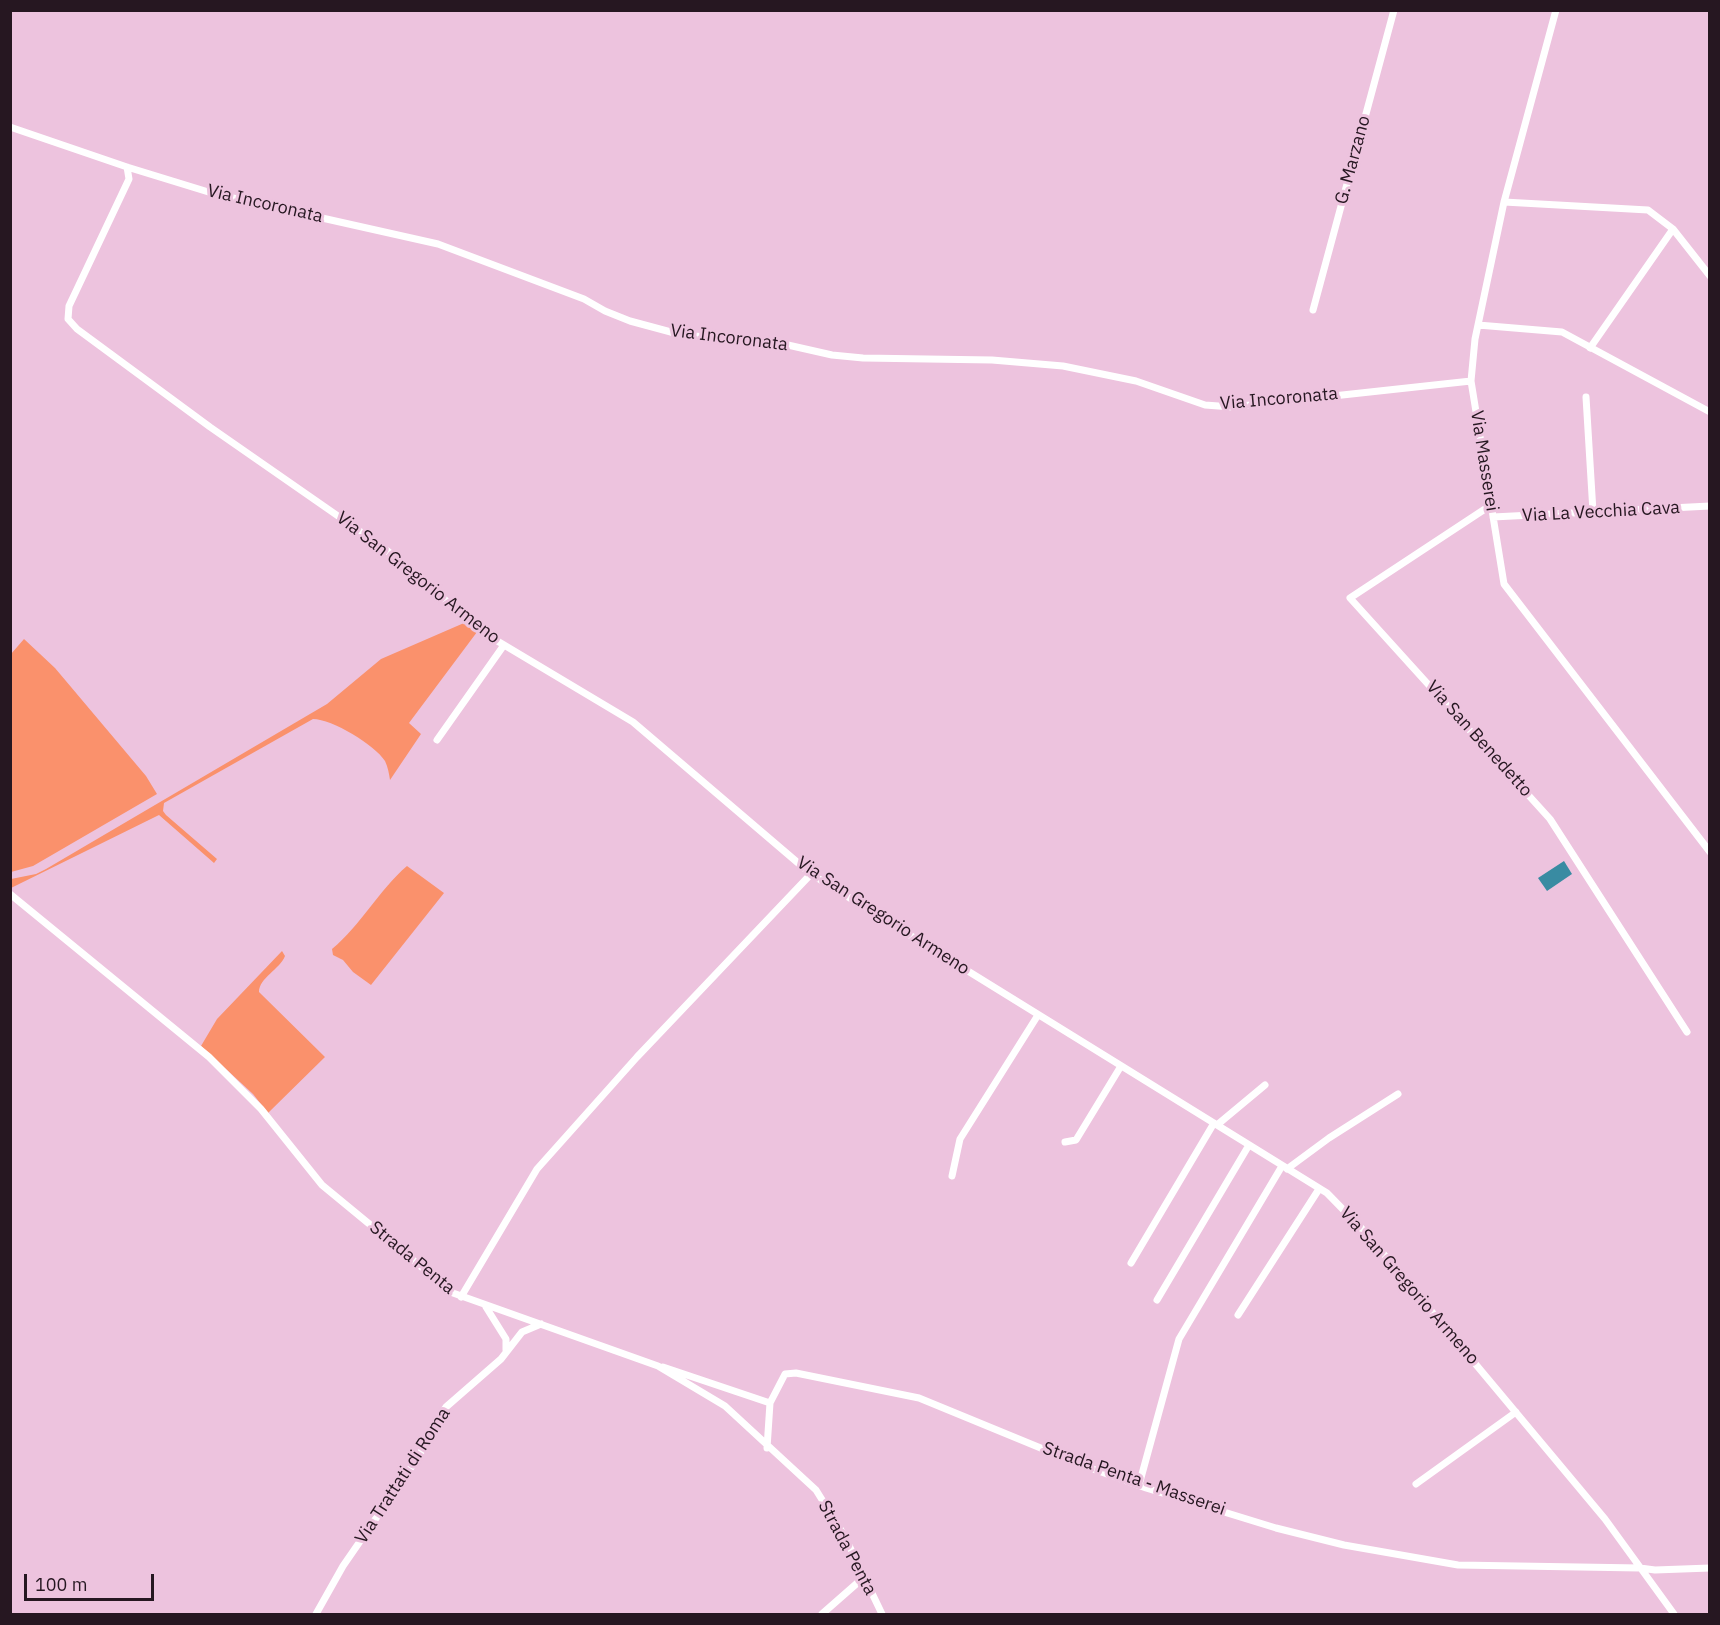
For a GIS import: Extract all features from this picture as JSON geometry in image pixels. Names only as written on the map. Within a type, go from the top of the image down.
[{"type":"street","name":"G. Marzano","points":[[1313,310],[1394,10]]},
{"type":"street","name":"Via Masserei","points":[[1556,10],[1504,202],[1478,325],[1471,381],[1504,584],[1710,852]]},
{"type":"street","name":"Via Incoronata","points":[[10,127],[215,194],[438,244],[584,299],[630,321],[682,335],[779,343],[832,355],[863,358],[992,360],[1063,366],[1136,381],[1206,405],[1232,407],[1471,381]]},
{"type":"street","name":"Via San Gregorio Armeno","points":[[127,167],[129,179],[69,306],[68,319],[77,329],[210,427],[384,548],[466,618],[504,645],[633,722],[811,874],[1285,1167],[1336,1202],[1366,1233],[1605,1519],[1674,1614]]},
{"type":"street","points":[[1504,202],[1648,210],[1673,229],[1710,276]]},
{"type":"street","points":[[1590,348],[1673,229]]},
{"type":"street","points":[[1478,325],[1562,332],[1710,412]]},
{"type":"street","points":[[1586,398],[1593,512]]},
{"type":"street","name":"Via San Benedetto","points":[[1491,506],[1350,598],[1550,819],[1687,1032]]},
{"type":"street","name":"Via La Vecchia Cava","points":[[1493,517],[1710,506]]},
{"type":"street","points":[[437,740],[504,645]]},
{"type":"street","points":[[461,1297],[537,1169],[637,1057],[811,874]]},
{"type":"street","name":"Strada Penta","points":[[10,894],[209,1057],[261,1110],[322,1185],[461,1297],[658,1366],[725,1406],[767,1448],[816,1490],[844,1535],[882,1614]]},
{"type":"street","points":[[952,1176],[960,1139],[1038,1015]]},
{"type":"street","points":[[1065,1142],[1076,1140],[1121,1066]]},
{"type":"street","points":[[1131,1263],[1215,1124],[1265,1085]]},
{"type":"street","points":[[1140,1485],[1179,1339],[1285,1167],[1398,1094]]},
{"type":"street","points":[[1157,1300],[1249,1145]]},
{"type":"street","points":[[1238,1315],[1319,1189]]},
{"type":"street","points":[[485,1306],[506,1339],[506,1350]]},
{"type":"street","name":"Via Trattati di Roma","points":[[316,1614],[343,1566],[419,1456],[438,1418],[501,1359],[522,1332],[541,1324]]},
{"type":"street","points":[[658,1366],[681,1371],[770,1403],[767,1448]]},
{"type":"street","name":"Strada Penta - Masserei","points":[[770,1403],[785,1374],[796,1373],[919,1398],[1140,1485],[1276,1528],[1404,1557],[1458,1565],[1654,1570],[1710,1568]]},
{"type":"street","points":[[1416,1484],[1516,1412]]},
{"type":"street","points":[[822,1614],[863,1578]]},
{"type":"shaded area","points":[[464,623],[477,632],[409,723],[421,734],[390,780],[385,761],[372,748],[331,723],[313,719],[164,803],[163,811],[166,815],[217,859],[214,863],[159,815],[11,888],[11,879],[36,874],[46,869],[327,704],[381,659]]},
{"type":"shaded area","points":[[24,639],[55,668],[146,776],[157,794],[33,866],[11,872],[11,654]]},
{"type":"shaded area","points":[[407,866],[444,893],[371,985],[353,972],[343,960],[333,955],[332,949]]},
{"type":"shaded area","points":[[282,951],[285,956],[262,982],[259,992],[325,1057],[268,1113],[253,1094],[201,1046],[217,1019]]},
{"type":"water","points":[[1564,861],[1572,874],[1547,891],[1538,878]]}]
